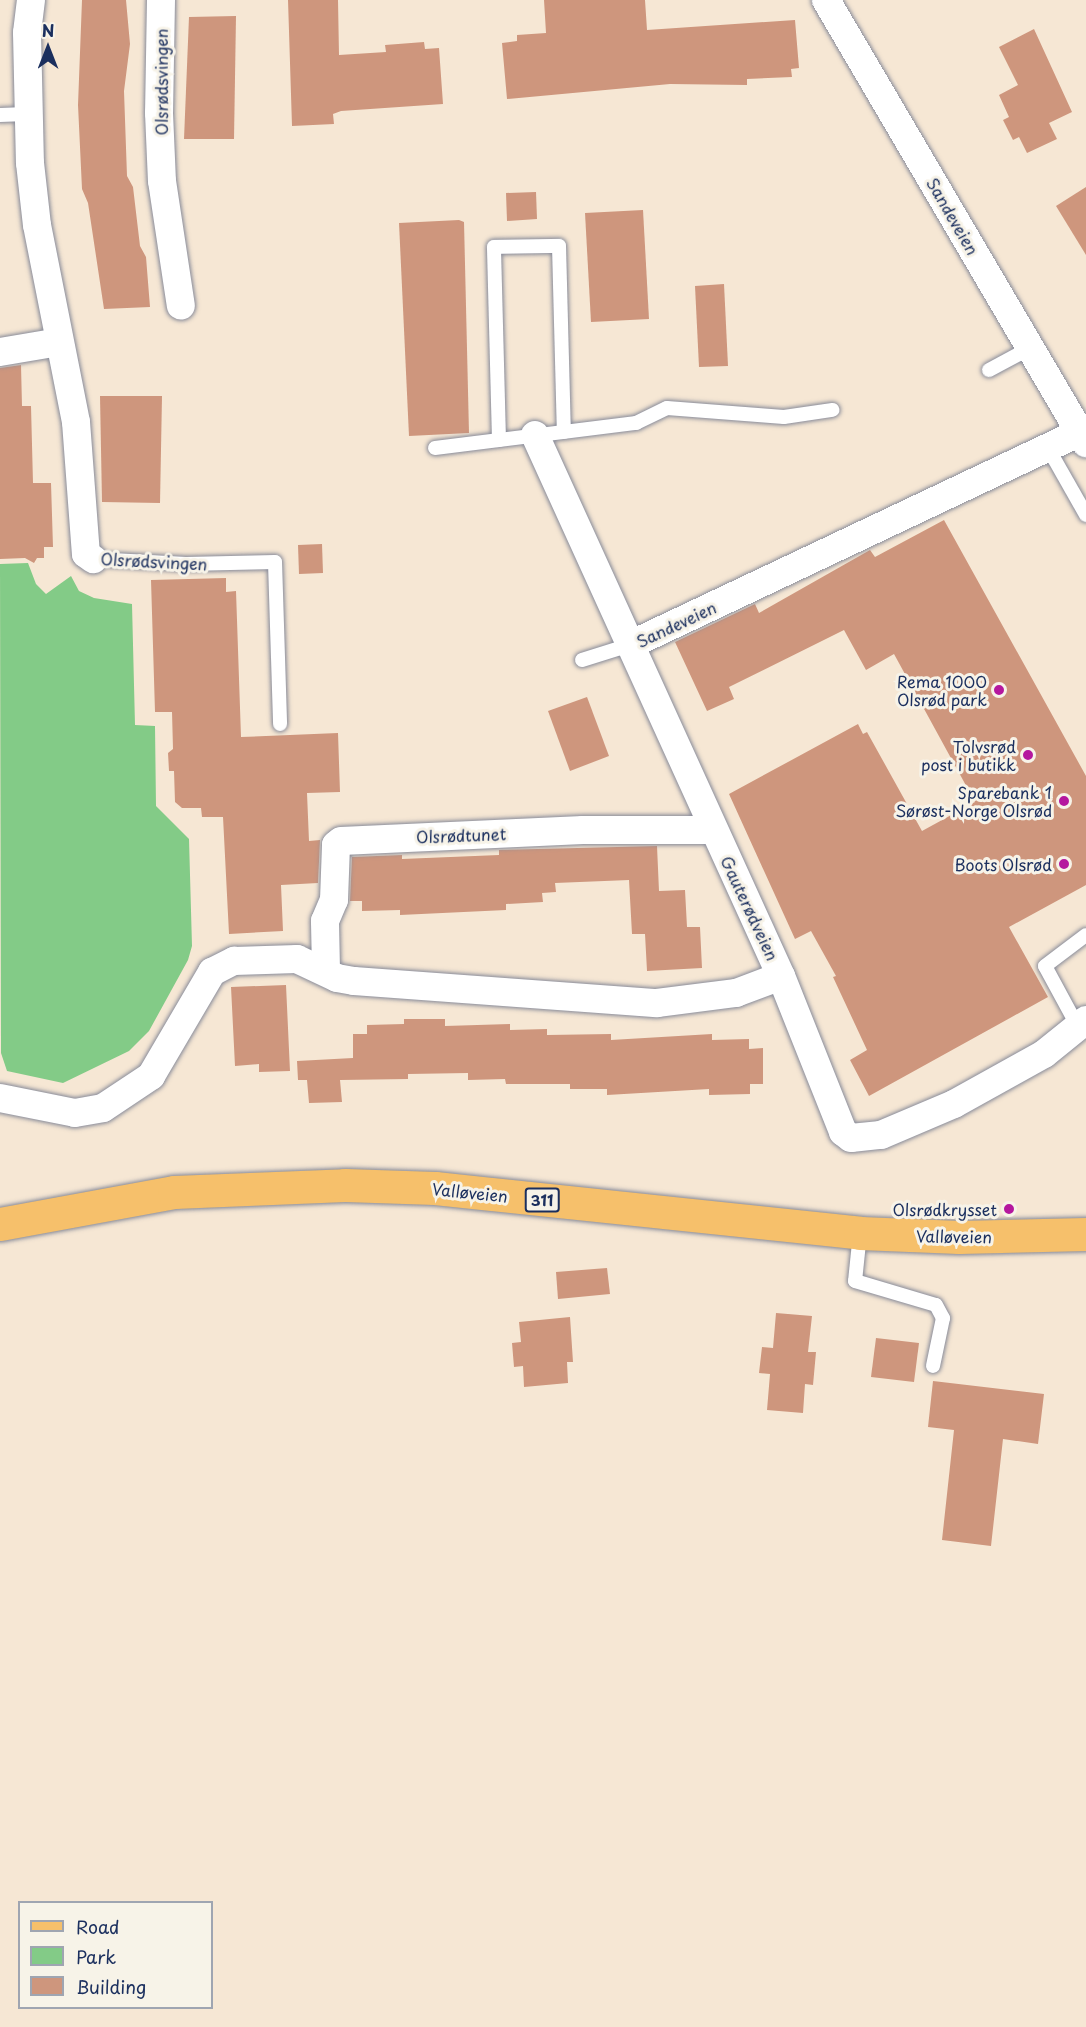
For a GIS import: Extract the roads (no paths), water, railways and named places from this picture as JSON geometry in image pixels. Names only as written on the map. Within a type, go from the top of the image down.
[{"type":"main road","name":"Valløveien","points":[[0,1224],[174,1192],[345,1185],[435,1188],[860,1233],[959,1237],[1086,1234]]},
{"type":"street","name":"Olsrødsvingen","points":[[31,0],[13,114],[75,422],[86,554],[93,559]]},
{"type":"street","name":"Olsrødsvingen","points":[[161,0],[159,113],[162,181],[181,306]]},
{"type":"street","name":"Sandeveien","points":[[630,645],[1048,448],[1083,438],[826,0]]},
{"type":"street","points":[[0,329],[11,350],[59,342]]},
{"type":"street","name":"Gauterødveien","points":[[535,435],[781,976],[843,1132],[850,1138],[881,1135],[954,1104],[1034,1060],[1082,1023]]},
{"type":"street","name":"Olsrødtunet","points":[[326,970],[325,921],[334,900],[336,845],[341,841],[583,830],[714,830]]},
{"type":"street","points":[[0,1098],[75,1113],[104,1108],[151,1076],[212,972],[223,964],[297,959],[326,970],[337,978],[354,981],[657,1003],[736,993],[781,976]]},
{"type":"lane","points":[[499,440],[494,248],[559,246],[564,432]]},
{"type":"lane","points":[[989,370],[1030,348]]},
{"type":"lane","points":[[435,448],[636,423],[667,408],[784,417],[832,410]]},
{"type":"lane","points":[[1048,448],[1086,515]]},
{"type":"lane","name":"Olsrødsvingen","points":[[93,559],[186,564],[275,561],[280,724]]},
{"type":"lane","points":[[582,660],[630,645]]},
{"type":"lane","points":[[1082,1023],[1046,966],[1086,936]]},
{"type":"lane","points":[[860,1233],[855,1281],[936,1305],[942,1318],[933,1366]]},
{"type":"place","name":"Rema 1000 Olsrød park","points":[[999,690]]},
{"type":"place","name":"Tolvsrød post i butikk","points":[[1028,755]]},
{"type":"place","name":"Sparebank 1 Sørøst-Norge Olsrød","points":[[1064,801]]},
{"type":"place","name":"Boots Olsrød","points":[[1064,864]]},
{"type":"place","name":"Olsrødkrysset","points":[[1009,1209]]}]
